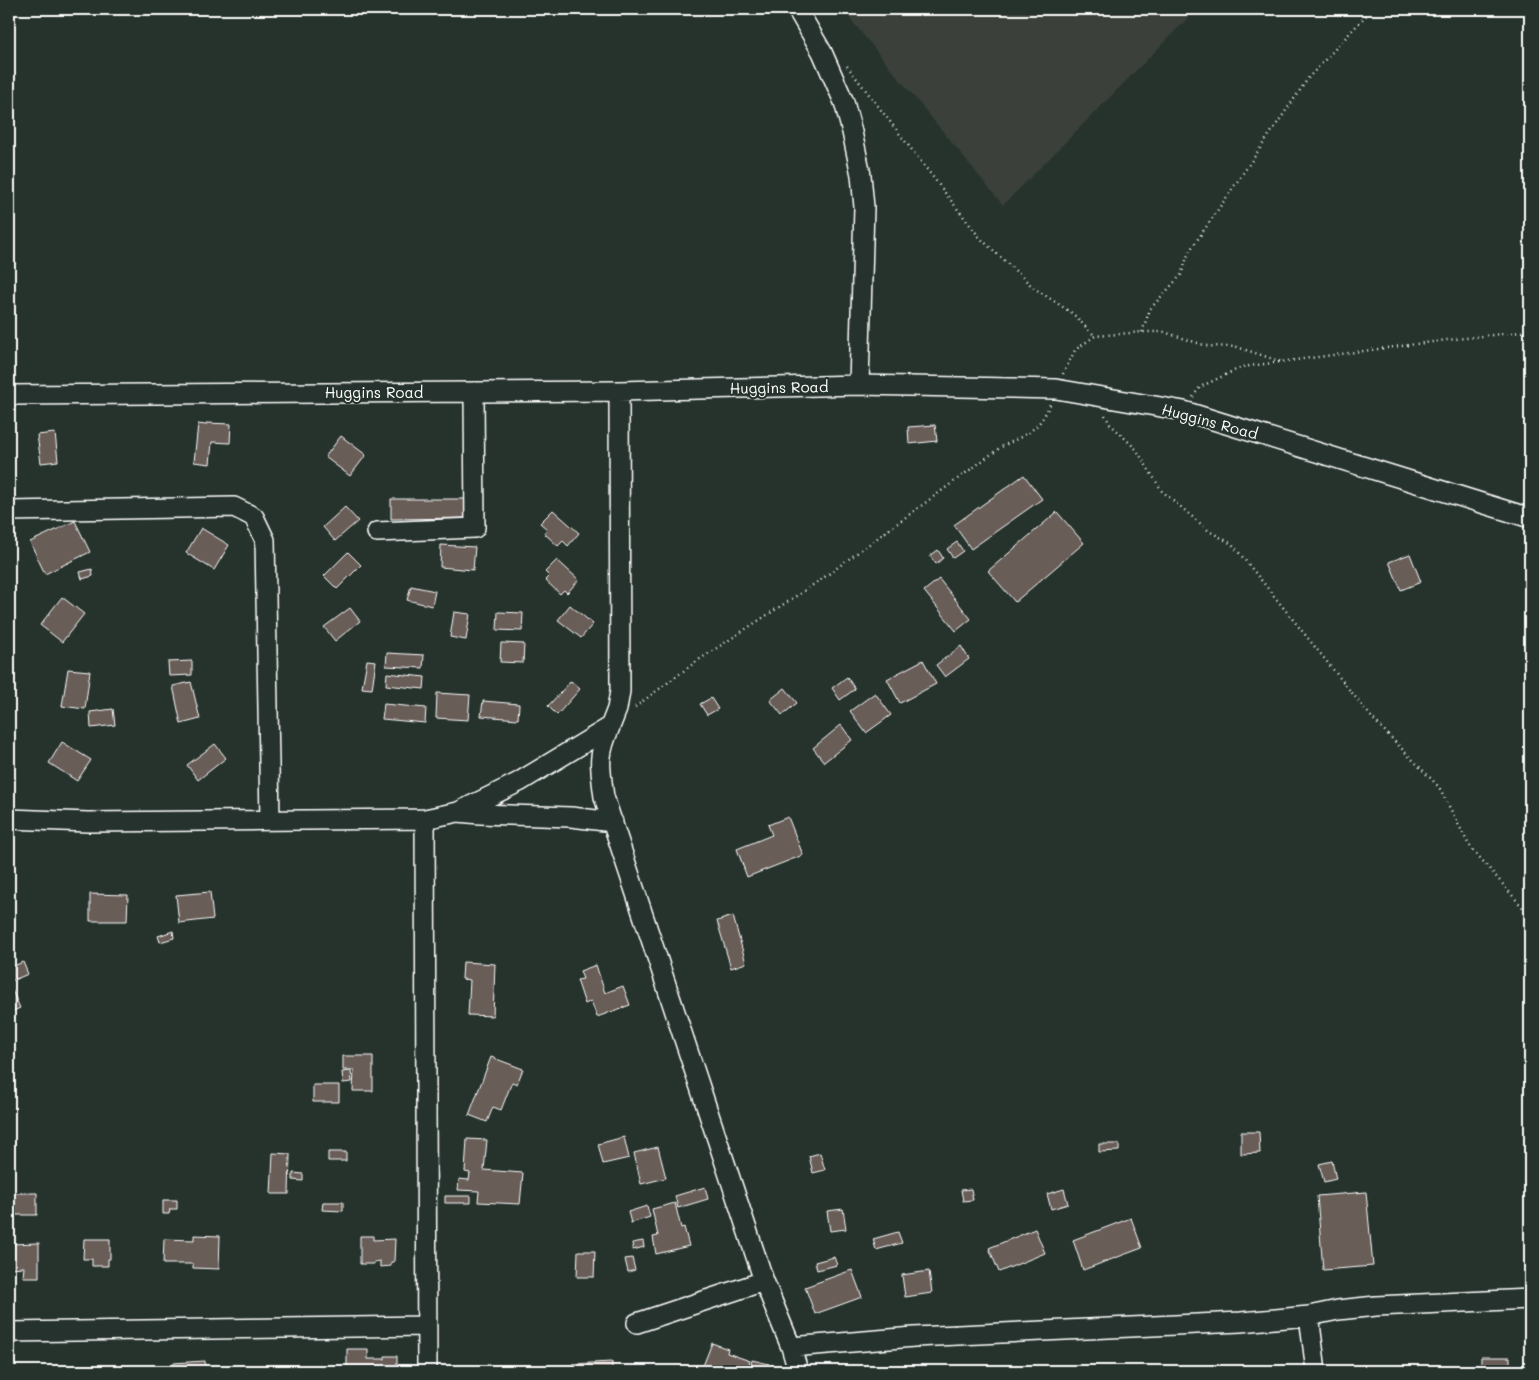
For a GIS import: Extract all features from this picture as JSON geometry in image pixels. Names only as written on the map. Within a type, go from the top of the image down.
[{"type":"street","points":[[797,9],[822,52],[844,102],[861,175],[864,207],[859,385]]},
{"type":"street","name":"Huggins Road","points":[[9,395],[619,391],[859,385],[1056,388],[1184,411],[1530,518]]},
{"type":"street","points":[[619,391],[620,691],[617,709],[603,744],[599,760],[604,797],[764,1281],[798,1371]]},
{"type":"street","points":[[377,532],[476,528],[474,392]]},
{"type":"street","points":[[9,511],[234,506],[254,518],[265,540],[270,820]]},
{"type":"street","points":[[9,820],[88,822],[425,819],[458,812],[519,782],[610,727]]},
{"type":"street","points":[[458,812],[571,817],[613,822]]},
{"type":"street","points":[[425,819],[427,1371]]},
{"type":"street","points":[[637,1323],[764,1281]]},
{"type":"street","points":[[790,1347],[914,1337],[1184,1325],[1308,1316],[1338,1310],[1376,1306],[1530,1299]]},
{"type":"street","points":[[1308,1316],[1316,1371]]},
{"type":"street","points":[[9,1332],[426,1326]]},
{"type":"path","points":[[1142,332],[1150,308],[1181,275],[1189,252],[1309,76],[1372,9]]},
{"type":"path","points":[[822,52],[848,67],[980,238],[1034,288],[1072,313],[1095,336]]},
{"type":"path","points":[[1184,411],[1200,387],[1242,368],[1447,340],[1530,331]]},
{"type":"path","points":[[633,708],[697,661],[819,580],[1001,447],[1031,431],[1041,423],[1075,350],[1095,336],[1164,332],[1207,346],[1237,346],[1282,362]]},
{"type":"path","points":[[1096,395],[1110,424],[1136,448],[1162,492],[1209,531],[1232,544],[1373,719],[1439,787],[1469,845],[1530,916]]},
{"type":"shaded area","points":[[842,9],[1197,9],[1003,205]]},
{"type":"building","points":[[206,423],[231,424],[230,443],[212,442],[210,464],[194,462],[198,424],[206,425]]},
{"type":"building","points":[[935,425],[937,441],[909,444],[908,427]]},
{"type":"building","points":[[55,433],[58,461],[41,463],[37,435]]},
{"type":"building","points":[[341,436],[366,455],[350,476],[325,457]]},
{"type":"building","points":[[1024,475],[1042,499],[971,549],[954,525]]},
{"type":"building","points":[[391,499],[467,499],[468,518],[391,519]]},
{"type":"building","points":[[345,507],[358,521],[335,541],[323,527]]},
{"type":"building","points":[[553,510],[579,533],[568,546],[563,541],[558,546],[544,533],[547,529],[540,523]]},
{"type":"building","points":[[1057,512],[1084,543],[1015,602],[988,571]]},
{"type":"building","points":[[75,521],[90,552],[45,574],[30,542]]},
{"type":"building","points":[[201,528],[229,545],[214,570],[186,553]]},
{"type":"building","points":[[957,542],[963,551],[953,558],[947,549]]},
{"type":"building","points":[[441,545],[475,547],[473,570],[440,567]]},
{"type":"building","points":[[938,550],[943,558],[936,564],[930,556]]},
{"type":"building","points":[[348,552],[361,565],[337,589],[324,576]]},
{"type":"building","points":[[1410,554],[1421,582],[1401,590],[1389,562]]},
{"type":"building","points":[[557,560],[579,580],[567,593],[564,590],[560,594],[545,580],[549,576],[545,572]]},
{"type":"building","points":[[92,569],[93,576],[82,579],[80,572]]},
{"type":"building","points":[[939,579],[971,619],[956,631],[924,591]]},
{"type":"building","points":[[411,586],[435,591],[432,606],[407,600]]},
{"type":"building","points":[[62,597],[84,614],[62,642],[40,625]]},
{"type":"building","points":[[570,605],[593,624],[581,638],[558,620]]},
{"type":"building","points":[[350,608],[360,621],[335,641],[324,627]]},
{"type":"building","points":[[454,612],[470,614],[466,640],[450,637]]},
{"type":"building","points":[[498,612],[523,613],[522,631],[497,630]]},
{"type":"building","points":[[501,643],[524,644],[523,663],[500,662]]},
{"type":"building","points":[[961,646],[969,659],[945,677],[936,665]]},
{"type":"building","points":[[387,653],[424,655],[423,668],[386,666]]},
{"type":"building","points":[[367,660],[376,661],[372,689],[362,688]]},
{"type":"building","points":[[923,660],[936,684],[900,703],[887,679]]},
{"type":"building","points":[[192,661],[192,675],[169,676],[168,662]]},
{"type":"building","points":[[68,669],[90,671],[85,709],[62,706]]},
{"type":"building","points":[[387,673],[425,677],[424,689],[386,685]]},
{"type":"building","points":[[847,677],[855,689],[840,700],[832,688]]},
{"type":"building","points":[[571,681],[580,689],[557,715],[548,706]]},
{"type":"building","points":[[191,682],[200,719],[181,724],[173,686]]},
{"type":"building","points":[[785,688],[797,703],[782,715],[770,700]]},
{"type":"building","points":[[437,693],[470,695],[468,720],[436,718]]},
{"type":"building","points":[[875,693],[891,715],[866,733],[850,711]]},
{"type":"building","points":[[711,698],[718,709],[707,715],[700,704]]},
{"type":"building","points":[[483,701],[519,704],[518,719],[481,716]]},
{"type":"building","points":[[384,704],[426,708],[425,723],[382,719]]},
{"type":"building","points":[[113,709],[115,725],[91,728],[90,712]]},
{"type":"building","points":[[841,725],[852,740],[824,762],[813,748]]},
{"type":"building","points":[[62,742],[91,760],[77,781],[49,763]]},
{"type":"building","points":[[215,744],[226,758],[198,780],[187,765]]},
{"type":"building","points":[[788,817],[803,855],[747,877],[737,849],[772,835],[768,825]]},
{"type":"building","points":[[210,892],[213,919],[179,923],[176,895]]},
{"type":"building","points":[[90,894],[128,895],[127,921],[90,921]]},
{"type":"building","points":[[733,916],[746,963],[731,968],[717,921]]},
{"type":"building","points":[[173,931],[174,938],[160,942],[158,936]]},
{"type":"building","points":[[23,962],[28,974],[9,982],[9,968]]},
{"type":"building","points":[[463,962],[495,964],[493,1016],[468,1015],[470,980],[462,979]]},
{"type":"building","points":[[596,965],[605,993],[623,986],[630,1005],[597,1017],[591,1001],[585,1004],[577,980],[583,979],[580,971]]},
{"type":"building","points":[[11,988],[20,1008],[9,1013],[9,989]]},
{"type":"building","points":[[343,1056],[373,1056],[373,1091],[353,1091],[354,1070],[343,1070]]},
{"type":"building","points":[[491,1057],[523,1069],[517,1084],[512,1082],[501,1110],[493,1107],[487,1122],[469,1115]]},
{"type":"building","points":[[351,1071],[352,1082],[343,1083],[342,1072]]},
{"type":"building","points":[[313,1085],[339,1085],[339,1102],[313,1102]]},
{"type":"building","points":[[1241,1132],[1259,1132],[1260,1153],[1241,1154]]},
{"type":"building","points":[[624,1137],[629,1158],[603,1164],[598,1144]]},
{"type":"building","points":[[467,1139],[487,1140],[484,1170],[523,1173],[520,1204],[478,1202],[479,1191],[458,1190],[459,1179],[469,1180],[470,1173],[465,1172]]},
{"type":"building","points":[[1099,1144],[1119,1144],[1119,1151],[1099,1152]]},
{"type":"building","points":[[658,1147],[666,1178],[641,1184],[634,1153]]},
{"type":"building","points":[[328,1152],[346,1152],[346,1161],[328,1161]]},
{"type":"building","points":[[273,1153],[290,1154],[289,1194],[271,1194]]},
{"type":"building","points":[[820,1153],[825,1170],[813,1173],[809,1156]]},
{"type":"building","points":[[1332,1161],[1336,1179],[1324,1182],[1319,1164]]},
{"type":"building","points":[[293,1173],[303,1174],[303,1181],[293,1180]]},
{"type":"building","points":[[705,1187],[708,1199],[678,1208],[675,1196]]},
{"type":"building","points":[[971,1189],[973,1200],[963,1201],[961,1190]]},
{"type":"building","points":[[1064,1189],[1068,1204],[1051,1209],[1047,1194]]},
{"type":"building","points":[[1366,1192],[1373,1266],[1323,1270],[1317,1196]]},
{"type":"building","points":[[9,1193],[37,1193],[37,1215],[9,1215]]},
{"type":"building","points":[[445,1196],[471,1196],[471,1203],[445,1203]]},
{"type":"building","points":[[163,1200],[177,1200],[177,1209],[170,1209],[169,1214],[163,1214]]},
{"type":"building","points":[[323,1202],[343,1202],[343,1211],[322,1210]]},
{"type":"building","points":[[675,1203],[681,1228],[684,1227],[689,1246],[656,1254],[653,1237],[658,1236],[652,1209]]},
{"type":"building","points":[[647,1206],[650,1217],[631,1223],[628,1212]]},
{"type":"building","points":[[843,1209],[846,1229],[830,1231],[827,1211]]},
{"type":"building","points":[[1131,1218],[1142,1248],[1083,1270],[1073,1240]]},
{"type":"building","points":[[1035,1229],[1045,1253],[999,1272],[989,1248]]},
{"type":"building","points":[[898,1232],[902,1243],[876,1250],[873,1239]]},
{"type":"building","points":[[194,1235],[220,1236],[219,1269],[193,1268],[193,1264],[163,1264],[164,1239],[194,1240]]},
{"type":"building","points":[[360,1236],[373,1236],[373,1240],[395,1239],[394,1262],[391,1262],[391,1266],[380,1267],[380,1261],[374,1262],[374,1264],[360,1264]]},
{"type":"building","points":[[84,1239],[110,1239],[108,1266],[92,1266],[92,1259],[83,1259]]},
{"type":"building","points":[[643,1241],[644,1247],[633,1250],[632,1243]]},
{"type":"building","points":[[39,1243],[39,1277],[23,1277],[24,1267],[9,1268],[9,1244]]},
{"type":"building","points":[[578,1251],[595,1251],[594,1277],[577,1277]]},
{"type":"building","points":[[834,1257],[837,1265],[817,1270],[815,1262]]},
{"type":"building","points":[[632,1258],[635,1270],[628,1272],[625,1259]]},
{"type":"building","points":[[852,1270],[862,1297],[815,1314],[805,1287]]},
{"type":"building","points":[[929,1271],[932,1293],[905,1297],[902,1275]]},
{"type":"building","points":[[712,1343],[728,1349],[727,1353],[750,1361],[746,1371],[701,1371]]},
{"type":"building","points":[[347,1349],[368,1349],[368,1359],[385,1359],[385,1356],[397,1356],[397,1371],[347,1371]]},
{"type":"building","points":[[1481,1357],[1510,1357],[1510,1371],[1481,1371]]},
{"type":"building","points":[[752,1360],[769,1364],[767,1371],[750,1371]]},
{"type":"building","points":[[205,1361],[206,1371],[173,1371],[173,1363]]},
{"type":"building","points":[[612,1362],[612,1371],[572,1371],[572,1364]]}]
